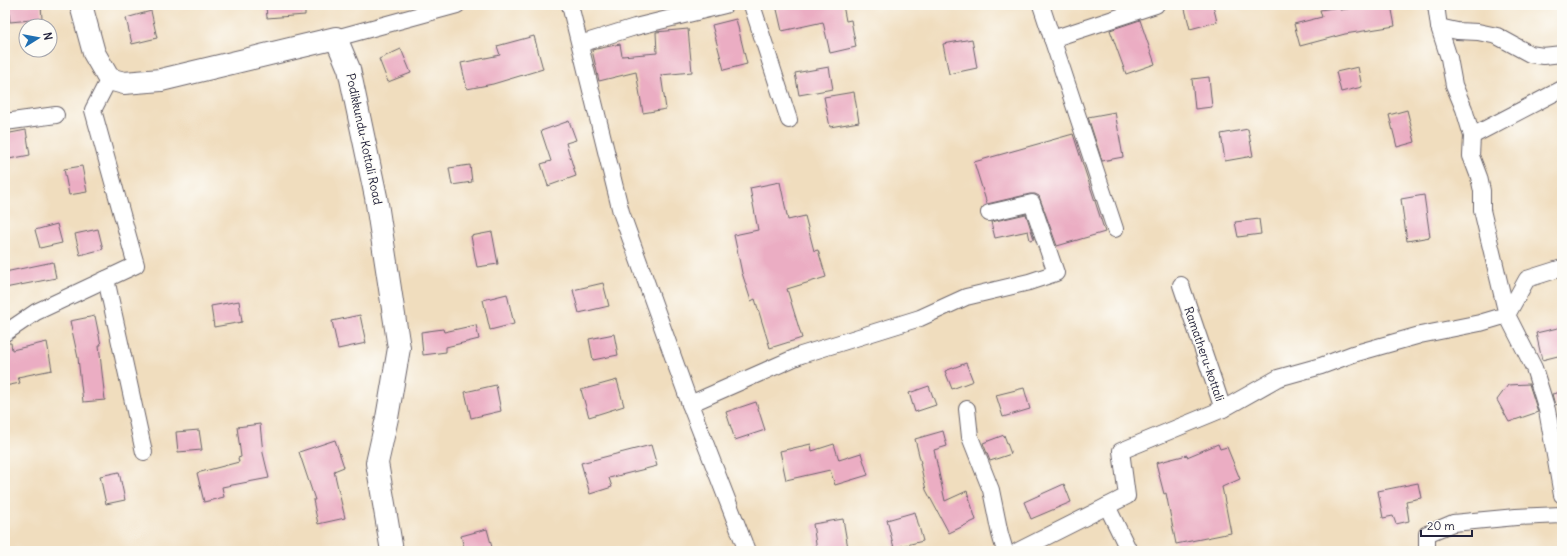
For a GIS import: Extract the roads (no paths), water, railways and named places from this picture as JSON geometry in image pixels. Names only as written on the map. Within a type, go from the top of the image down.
[{"type":"main road","points":[[81,5],[94,53],[109,79],[124,83],[162,80],[336,38]]},
{"type":"main road","name":"Podikkundu-Kottali Road","points":[[336,38],[349,69],[376,197],[399,348],[387,418],[377,463],[392,551]]},
{"type":"street","points":[[336,38],[457,5]]},
{"type":"street","points":[[570,5],[621,212],[690,404],[747,551]]},
{"type":"street","points":[[580,44],[635,27],[725,5]]},
{"type":"street","points":[[752,5],[789,120]]},
{"type":"street","points":[[1041,5],[1115,229]]},
{"type":"street","points":[[1052,39],[1156,5]]},
{"type":"street","points":[[1436,5],[1439,27],[1449,58],[1454,85],[1464,109],[1472,136],[1471,156],[1479,177],[1482,191],[1482,210],[1507,315],[1534,368],[1547,410],[1562,495]]},
{"type":"street","points":[[1439,27],[1457,31],[1478,32],[1498,36],[1530,54],[1543,56],[1562,54]]},
{"type":"street","points":[[5,333],[36,312],[136,265],[94,110],[109,79]]},
{"type":"street","points":[[1472,136],[1562,89]]},
{"type":"street","points":[[5,122],[56,114]]},
{"type":"street","points":[[690,404],[801,355],[920,318],[966,297],[1029,282],[1056,273],[1032,202],[989,213]]},
{"type":"street","points":[[1223,409],[1278,378],[1321,366],[1353,354],[1420,335],[1480,323],[1507,315],[1528,279],[1562,268]]},
{"type":"street","points":[[106,279],[144,452]]},
{"type":"street","name":"Ramatheru-kottali","points":[[1018,551],[1033,547],[1106,506],[1127,496],[1121,451],[1223,409],[1181,285]]},
{"type":"street","points":[[967,409],[970,437],[992,490],[1000,534],[1005,551]]},
{"type":"street","points":[[1106,506],[1129,551]]},
{"type":"street","points":[[1427,551],[1427,534],[1453,523],[1516,517],[1562,515]]}]
